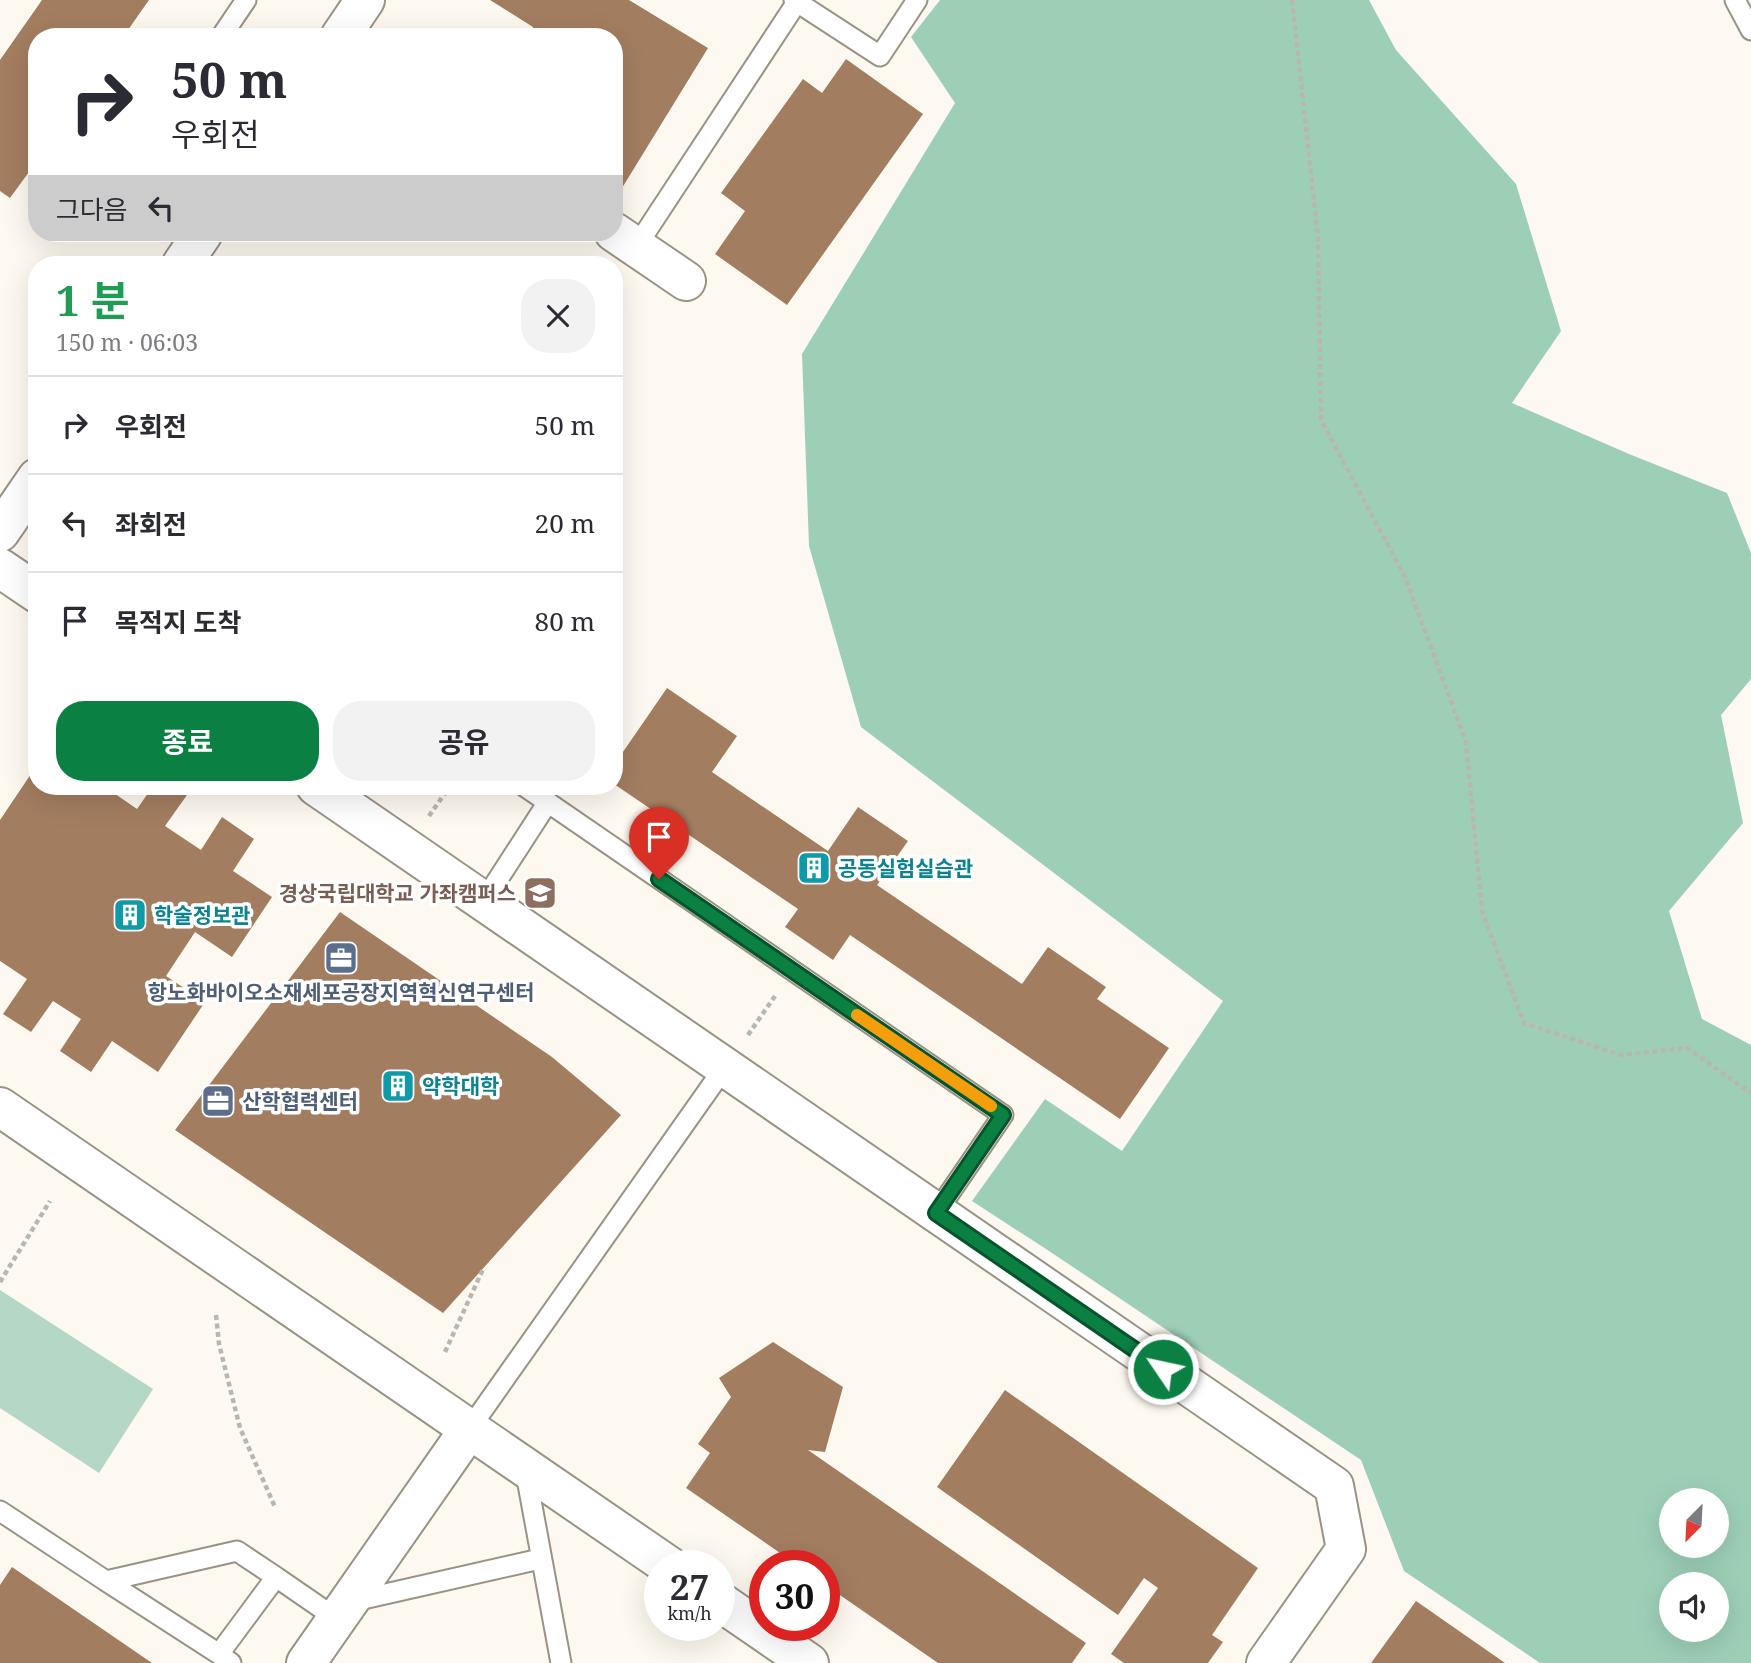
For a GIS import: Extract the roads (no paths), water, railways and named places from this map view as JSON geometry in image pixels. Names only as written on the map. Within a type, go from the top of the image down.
[{"type":"street","points":[[346,28],[365,0]]},
{"type":"street","points":[[625,240],[686,281]]},
{"type":"street","points":[[0,532],[28,491]]},
{"type":"street","points":[[0,568],[28,587]]},
{"type":"street","points":[[329,795],[1334,1486],[1346,1549],[1266,1663]]},
{"type":"street","points":[[0,1107],[646,1550]]},
{"type":"street","points":[[306,1663],[470,1428]]},
{"type":"street","points":[[735,1612],[809,1663]]},
{"type":"lane","points":[[227,28],[246,0]]},
{"type":"lane","points":[[625,240],[796,1],[880,56],[917,0]]},
{"type":"lane","points":[[1735,0],[1751,30]]},
{"type":"lane","points":[[538,795],[1003,1115],[936,1213]]},
{"type":"lane","points":[[484,901],[548,802]]},
{"type":"lane","points":[[470,1428],[724,1068]]},
{"type":"lane","points":[[525,1467],[561,1663]]},
{"type":"lane","points":[[0,1511],[225,1659],[276,1577]]},
{"type":"lane","points":[[106,1581],[237,1551],[276,1577],[343,1610],[540,1559]]},
{"type":"place","name":"공동실험실습관","points":[[814,868]]},
{"type":"place","name":"경상국립대학교 가좌캠퍼스","points":[[540,893]]},
{"type":"place","name":"학술정보관","points":[[130,915]]},
{"type":"place","name":"항노화바이오소재세포공장지역혁신연구센터","points":[[341,958]]},
{"type":"place","name":"약학대학","points":[[398,1086]]},
{"type":"place","name":"산학협력센터","points":[[218,1101]]}]
